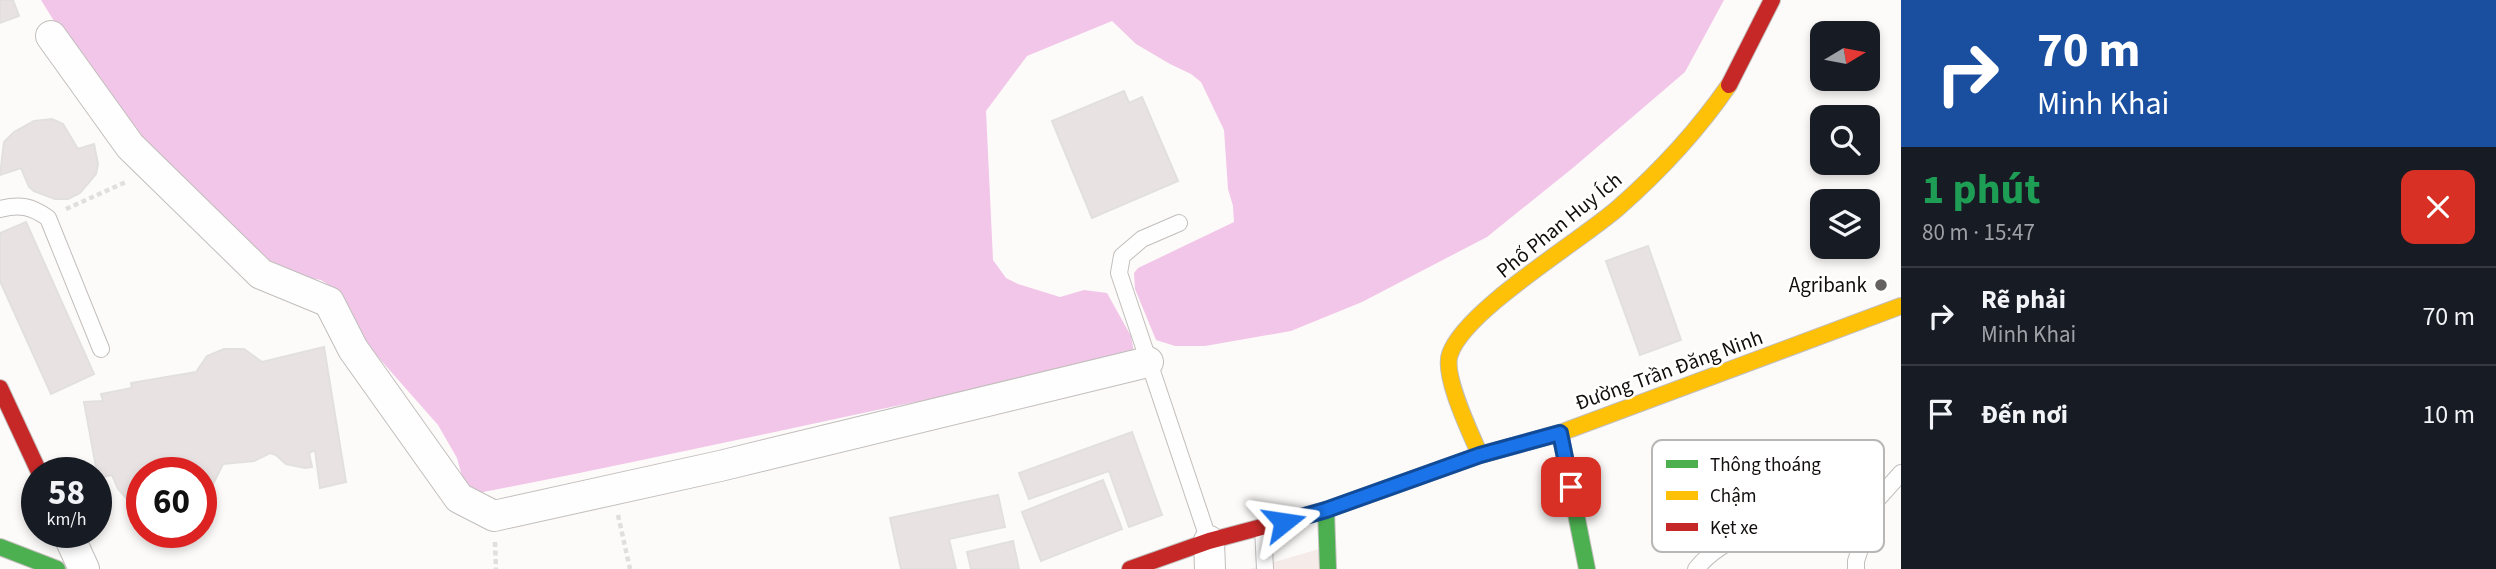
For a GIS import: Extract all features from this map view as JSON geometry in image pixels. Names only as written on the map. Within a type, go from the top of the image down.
[{"type":"street","name":"Phố Phan Huy Ích","points":[[1480,455],[1449,375],[1448,357],[1455,340],[1494,303],[1618,208],[1685,139],[1728,86],[1772,0]]},
{"type":"street","points":[[51,36],[130,146],[261,274],[329,302],[353,349],[459,498],[494,516],[720,466],[1148,362]]},
{"type":"street","name":"Đường Trần Đăng Ninh","points":[[1130,569],[1209,555],[1263,527],[1326,510],[1480,455],[1560,433],[1901,306]]},
{"type":"street","points":[[0,388],[32,457]]},
{"type":"street","points":[[1560,433],[1587,569]]},
{"type":"street","points":[[1326,510],[1328,569]]},
{"type":"street","points":[[0,547],[57,569]]},
{"type":"street","points":[[74,548],[84,569]]},
{"type":"lane","points":[[0,209],[17,205],[34,208],[48,218],[102,349]]},
{"type":"lane","points":[[1179,223],[1142,239],[1122,256],[1119,273],[1209,555]]},
{"type":"lane","points":[[1884,492],[1901,473]]},
{"type":"lane","points":[[1263,527],[1265,569]]},
{"type":"lane","points":[[1696,569],[1714,552]]},
{"type":"path","points":[[48,218],[154,169]]},
{"type":"path","points":[[612,490],[630,569]]},
{"type":"shaded area","points":[[41,0],[1724,0],[1685,72],[1487,237],[1362,302],[1291,331],[1205,346],[1175,346],[1156,340],[1135,289],[1134,273],[1138,268],[1234,222],[1228,189],[1224,130],[1201,82],[1136,44],[1112,21],[1027,56],[986,111],[993,260],[1006,278],[1060,297],[1084,290],[1107,293],[1131,336],[1135,358],[467,495],[457,458],[438,425],[355,331],[351,310],[338,291],[321,280],[282,273],[157,156],[104,102]]},
{"type":"shaded area","points":[[1319,549],[1320,569],[1250,569]]},
{"type":"building","points":[[0,0],[13,0],[19,16],[0,23]]},
{"type":"building","points":[[1124,91],[1129,103],[1142,97],[1178,181],[1092,218],[1052,121]]},
{"type":"building","points":[[52,119],[63,124],[78,149],[94,144],[98,164],[96,174],[80,193],[68,199],[55,199],[34,191],[29,187],[21,168],[0,175],[4,142],[14,132],[34,121]]},
{"type":"building","points":[[26,222],[94,374],[51,394],[0,281],[0,233]]},
{"type":"building","points":[[1648,246],[1681,340],[1640,355],[1606,261]]},
{"type":"building","points":[[324,347],[346,482],[320,488],[315,450],[309,453],[312,467],[286,464],[270,453],[254,461],[223,464],[217,476],[217,457],[126,457],[126,498],[118,489],[112,475],[112,457],[94,457],[84,402],[103,401],[101,394],[132,388],[131,383],[196,372],[207,356],[224,349],[244,349],[262,362]]},
{"type":"building","points":[[1132,432],[1162,515],[1129,527],[1109,471],[1029,499],[1019,473]]},
{"type":"building","points":[[1103,480],[1122,529],[1041,561],[1022,512]]},
{"type":"building","points":[[998,495],[1005,527],[949,539],[956,569],[901,569],[890,518]]},
{"type":"building","points":[[1013,541],[1019,569],[971,569],[967,552]]},
{"type":"traffic: fast","points":[[1560,433],[1587,569]]},
{"type":"traffic: fast","points":[[1326,510],[1328,569]]},
{"type":"traffic: fast","points":[[0,547],[57,569]]},
{"type":"traffic: slow","points":[[1480,455],[1450,376],[1450,354],[1460,336],[1499,297],[1618,208],[1691,134],[1729,85]]},
{"type":"traffic: slow","points":[[1509,447],[1560,433],[1901,306]]},
{"type":"traffic: jam","points":[[1729,85],[1772,0]]},
{"type":"traffic: jam","points":[[0,388],[32,457]]},
{"type":"traffic: jam","points":[[1130,569],[1209,541],[1326,510],[1509,447]]},
{"type":"place","name":"Agribank","points":[[1881,285]]},
{"type":"route","points":[[1284,522],[1326,510],[1480,455],[1560,433],[1571,487]]}]
